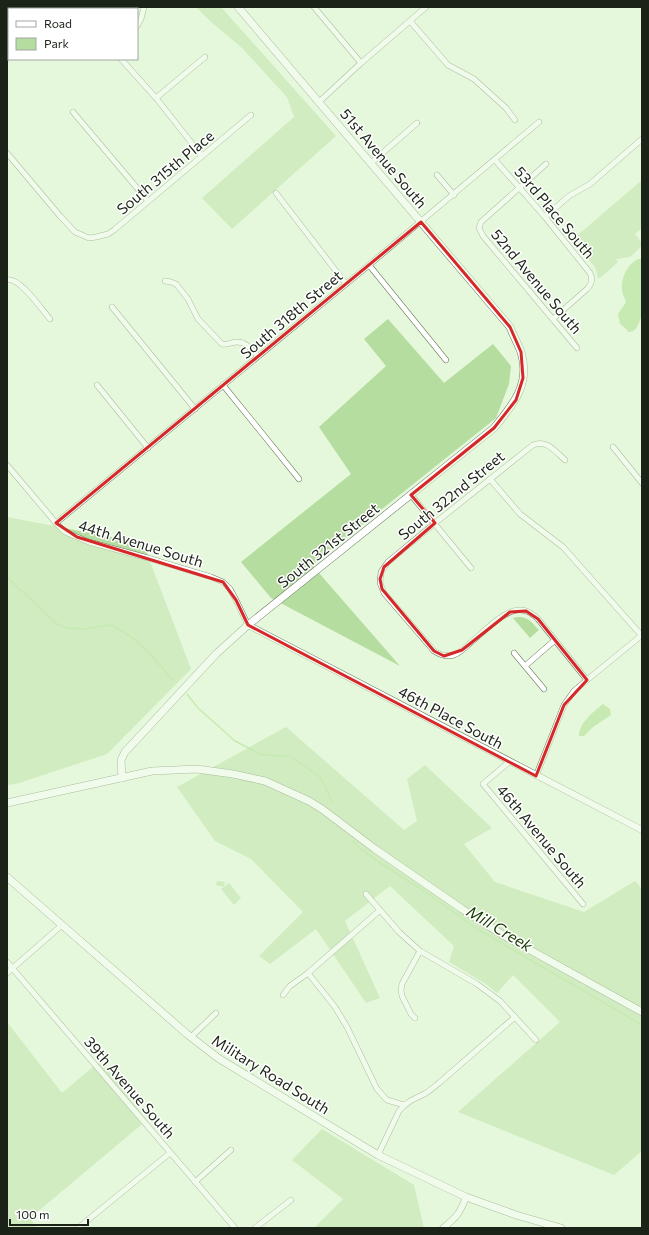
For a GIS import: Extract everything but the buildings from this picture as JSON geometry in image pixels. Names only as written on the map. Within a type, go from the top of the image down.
[{"type":"main road","name":"51st Avenue South","points":[[238,7],[510,327]]},
{"type":"main road","name":"South 321st Street","points":[[122,778],[121,760],[125,752],[216,654],[248,625],[494,428],[516,400],[523,378],[521,352],[510,327]]},
{"type":"main road","points":[[7,804],[152,771],[197,769],[233,774],[265,781],[322,808],[375,849],[462,909],[503,935],[642,1012]]},
{"type":"main road","name":"Military Road South","points":[[7,878],[191,1037],[218,1058],[378,1155],[466,1197],[516,1215],[560,1228]]},
{"type":"street","points":[[138,24],[144,7]]},
{"type":"street","points":[[314,7],[361,63]]},
{"type":"street","points":[[319,102],[361,63],[426,7]]},
{"type":"street","points":[[410,21],[448,65],[474,79],[506,108],[515,120]]},
{"type":"street","points":[[156,98],[205,57]]},
{"type":"street","points":[[122,60],[156,98],[202,156]]},
{"type":"street","points":[[73,112],[148,201]]},
{"type":"street","name":"South 315th Place","points":[[7,153],[68,224],[76,232],[90,238],[108,234],[251,115]]},
{"type":"street","name":"South 318th Street","points":[[56,523],[454,195],[539,122]]},
{"type":"street","points":[[371,163],[417,123]]},
{"type":"street","points":[[545,217],[569,196],[590,184],[642,139]]},
{"type":"street","name":"53rd Place South","points":[[495,160],[545,217],[592,277],[592,282],[587,289],[553,319]]},
{"type":"street","points":[[519,188],[546,164]]},
{"type":"street","points":[[437,175],[454,195]]},
{"type":"street","name":"52nd Avenue South","points":[[519,188],[481,222],[479,228],[483,236],[577,348]]},
{"type":"street","points":[[276,194],[346,284]]},
{"type":"street","points":[[369,265],[446,360]]},
{"type":"street","points":[[9,280],[22,286],[50,319]]},
{"type":"street","points":[[165,281],[176,284],[188,299],[198,319],[222,344],[228,345],[237,342],[244,343],[258,356]]},
{"type":"street","points":[[112,308],[195,409]]},
{"type":"street","points":[[98,384],[148,448]]},
{"type":"street","points":[[223,385],[299,479]]},
{"type":"street","name":"South 322nd Street","points":[[555,640],[532,614],[519,610],[510,612],[501,617],[456,654],[444,656],[434,651],[384,593],[380,579],[381,572],[388,562],[434,523],[533,445],[542,442],[547,444],[565,460]]},
{"type":"street","points":[[612,447],[642,484]]},
{"type":"street","name":"44th Avenue South","points":[[7,465],[65,532],[83,540],[156,560],[223,582],[230,589],[248,625]]},
{"type":"street","points":[[490,479],[520,514],[563,547],[642,636],[587,680],[574,692],[564,705],[536,776]]},
{"type":"street","points":[[411,495],[471,568]]},
{"type":"street","name":"46th Place South","points":[[248,625],[642,830]]},
{"type":"street","points":[[525,666],[555,640],[587,680]]},
{"type":"street","points":[[514,653],[544,689]]},
{"type":"street","name":"46th Avenue South","points":[[509,762],[483,784],[583,904]]},
{"type":"street","points":[[366,894],[379,911],[420,951],[477,984],[500,1001],[536,1040]]},
{"type":"street","points":[[283,995],[290,986],[308,973],[379,911]]},
{"type":"street","points":[[7,973],[62,925]]},
{"type":"street","points":[[415,1018],[411,1014],[402,996],[401,990],[402,984],[420,951]]},
{"type":"street","name":"39th Avenue South","points":[[7,962],[235,1228]]},
{"type":"street","points":[[308,973],[335,1007],[347,1027],[377,1089],[387,1100],[404,1105]]},
{"type":"street","points":[[191,1037],[216,1013]]},
{"type":"street","points":[[378,1155],[399,1111],[404,1105],[413,1098],[427,1092],[439,1083],[515,1017]]},
{"type":"street","points":[[195,1182],[231,1150]]},
{"type":"street","points":[[78,1228],[170,1153]]},
{"type":"street","points":[[443,1228],[460,1212],[466,1197]]},
{"type":"street","points":[[255,1228],[291,1200]]},
{"type":"highlighted area","points":[[421,222],[510,327],[521,352],[523,378],[516,400],[494,428],[411,495],[435,523],[384,567],[380,579],[382,589],[434,651],[444,656],[462,650],[510,612],[526,611],[538,619],[587,680],[564,705],[536,776],[248,625],[236,600],[223,582],[77,537],[56,523]]},
{"type":"green space","points":[[196,7],[221,7],[336,136],[232,229],[202,198],[294,117],[287,97],[242,48]]},
{"type":"green space","points":[[642,180],[642,228],[635,234],[642,243],[642,246],[630,257],[616,259],[618,262],[600,278],[598,278],[595,267],[572,240]]},
{"type":"green space","points":[[388,319],[444,383],[493,344],[511,366],[509,384],[496,418],[312,565],[400,666],[271,598],[241,562],[351,474],[319,427],[386,366],[364,339]]},
{"type":"green space","points":[[7,517],[143,543],[191,669],[107,754],[16,784],[7,785]]},
{"type":"green space","points":[[518,617],[527,619],[539,630],[530,638],[513,618]]},
{"type":"green space","points":[[286,727],[404,830],[417,821],[407,779],[425,765],[492,828],[464,844],[495,882],[584,912],[635,881],[642,889],[642,1151],[614,1175],[458,1112],[560,1022],[513,975],[497,993],[486,984],[449,962],[454,946],[390,886],[345,921],[380,998],[366,1003],[316,929],[270,964],[259,956],[303,912],[251,859],[215,841],[177,787]]},
{"type":"green space","points":[[217,881],[225,882],[224,887],[216,885]]},
{"type":"green space","points":[[229,883],[241,898],[234,905],[221,889]]},
{"type":"green space","points":[[7,1022],[62,1093],[100,1061],[147,1120],[30,1218],[37,1228],[7,1228]]},
{"type":"green space","points":[[322,1129],[414,1185],[424,1228],[314,1228],[343,1199],[292,1160]]},
{"type":"shaded area","points":[[638,259],[642,259],[642,316],[636,329],[628,332],[620,324],[618,314],[626,302],[622,292],[624,276],[628,268]]},
{"type":"shaded area","points":[[603,704],[610,709],[611,715],[593,727],[584,736],[579,736],[584,722]]},
{"type":"waterway","name":"Mill Creek","points":[[7,577],[57,624],[68,628],[82,629],[112,625],[134,639],[150,654],[173,680]]},
{"type":"waterway","name":"Mill Creek","points":[[187,694],[198,708],[235,741],[262,755],[290,756],[320,777],[332,802]]},
{"type":"waterway","name":"Mill Creek","points":[[353,841],[358,847],[380,863],[421,889],[479,930],[642,1025]]}]
